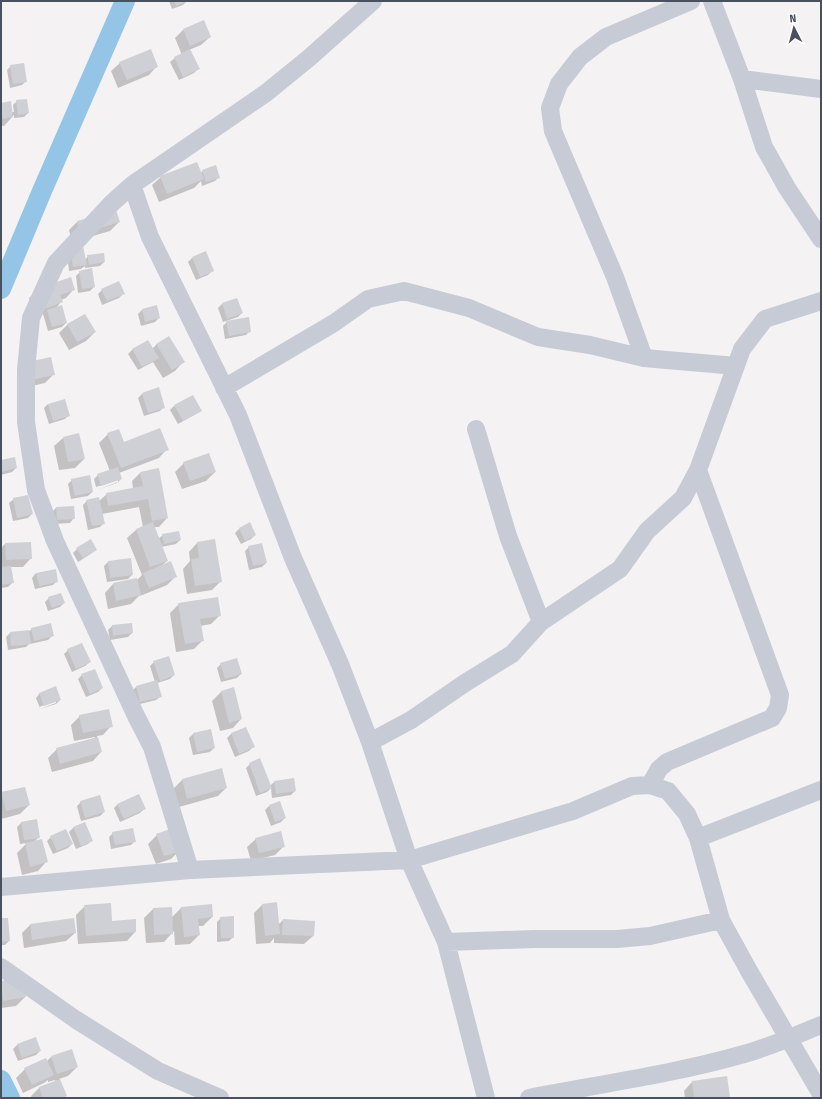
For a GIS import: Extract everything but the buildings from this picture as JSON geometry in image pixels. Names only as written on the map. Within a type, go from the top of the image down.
[{"type":"street","points":[[190,870],[152,747],[136,716],[55,541],[36,490],[26,422],[26,370],[31,318],[56,263],[112,203],[132,185],[266,93],[309,58],[373,1]]},
{"type":"street","points":[[644,358],[615,277],[553,131],[550,108],[559,84],[580,57],[606,37],[691,1]]},
{"type":"street","points":[[712,1],[742,79],[764,147],[787,188],[821,239]]},
{"type":"street","points":[[742,79],[821,89]]},
{"type":"street","points":[[132,185],[150,237],[238,415],[293,558],[340,664],[370,742],[409,860],[446,942],[486,1098]]},
{"type":"street","points":[[224,388],[334,323],[368,299],[404,291],[469,308],[538,337],[590,345],[644,358],[736,366]]},
{"type":"street","points":[[370,742],[411,720],[512,654],[541,622],[620,569],[647,531],[683,498],[698,470],[742,349],[765,319],[821,301]]},
{"type":"street","points":[[476,429],[508,536],[541,622]]},
{"type":"street","points":[[650,785],[659,769],[668,762],[772,718],[778,708],[780,695],[698,470]]},
{"type":"street","points":[[1,887],[190,870],[409,860],[573,811],[632,786],[650,785],[668,791],[687,814],[698,838],[721,920],[788,1039],[821,1094]]},
{"type":"street","points":[[698,838],[821,790]]},
{"type":"street","points":[[446,942],[534,939],[617,939],[650,936],[721,920]]},
{"type":"street","points":[[1,967],[75,1019],[158,1071],[220,1098]]},
{"type":"street","points":[[529,1098],[745,1054],[788,1039],[821,1025]]},
{"type":"waterway","points":[[1,289],[125,1]]},
{"type":"waterway","points":[[1,1080],[10,1098]]}]
